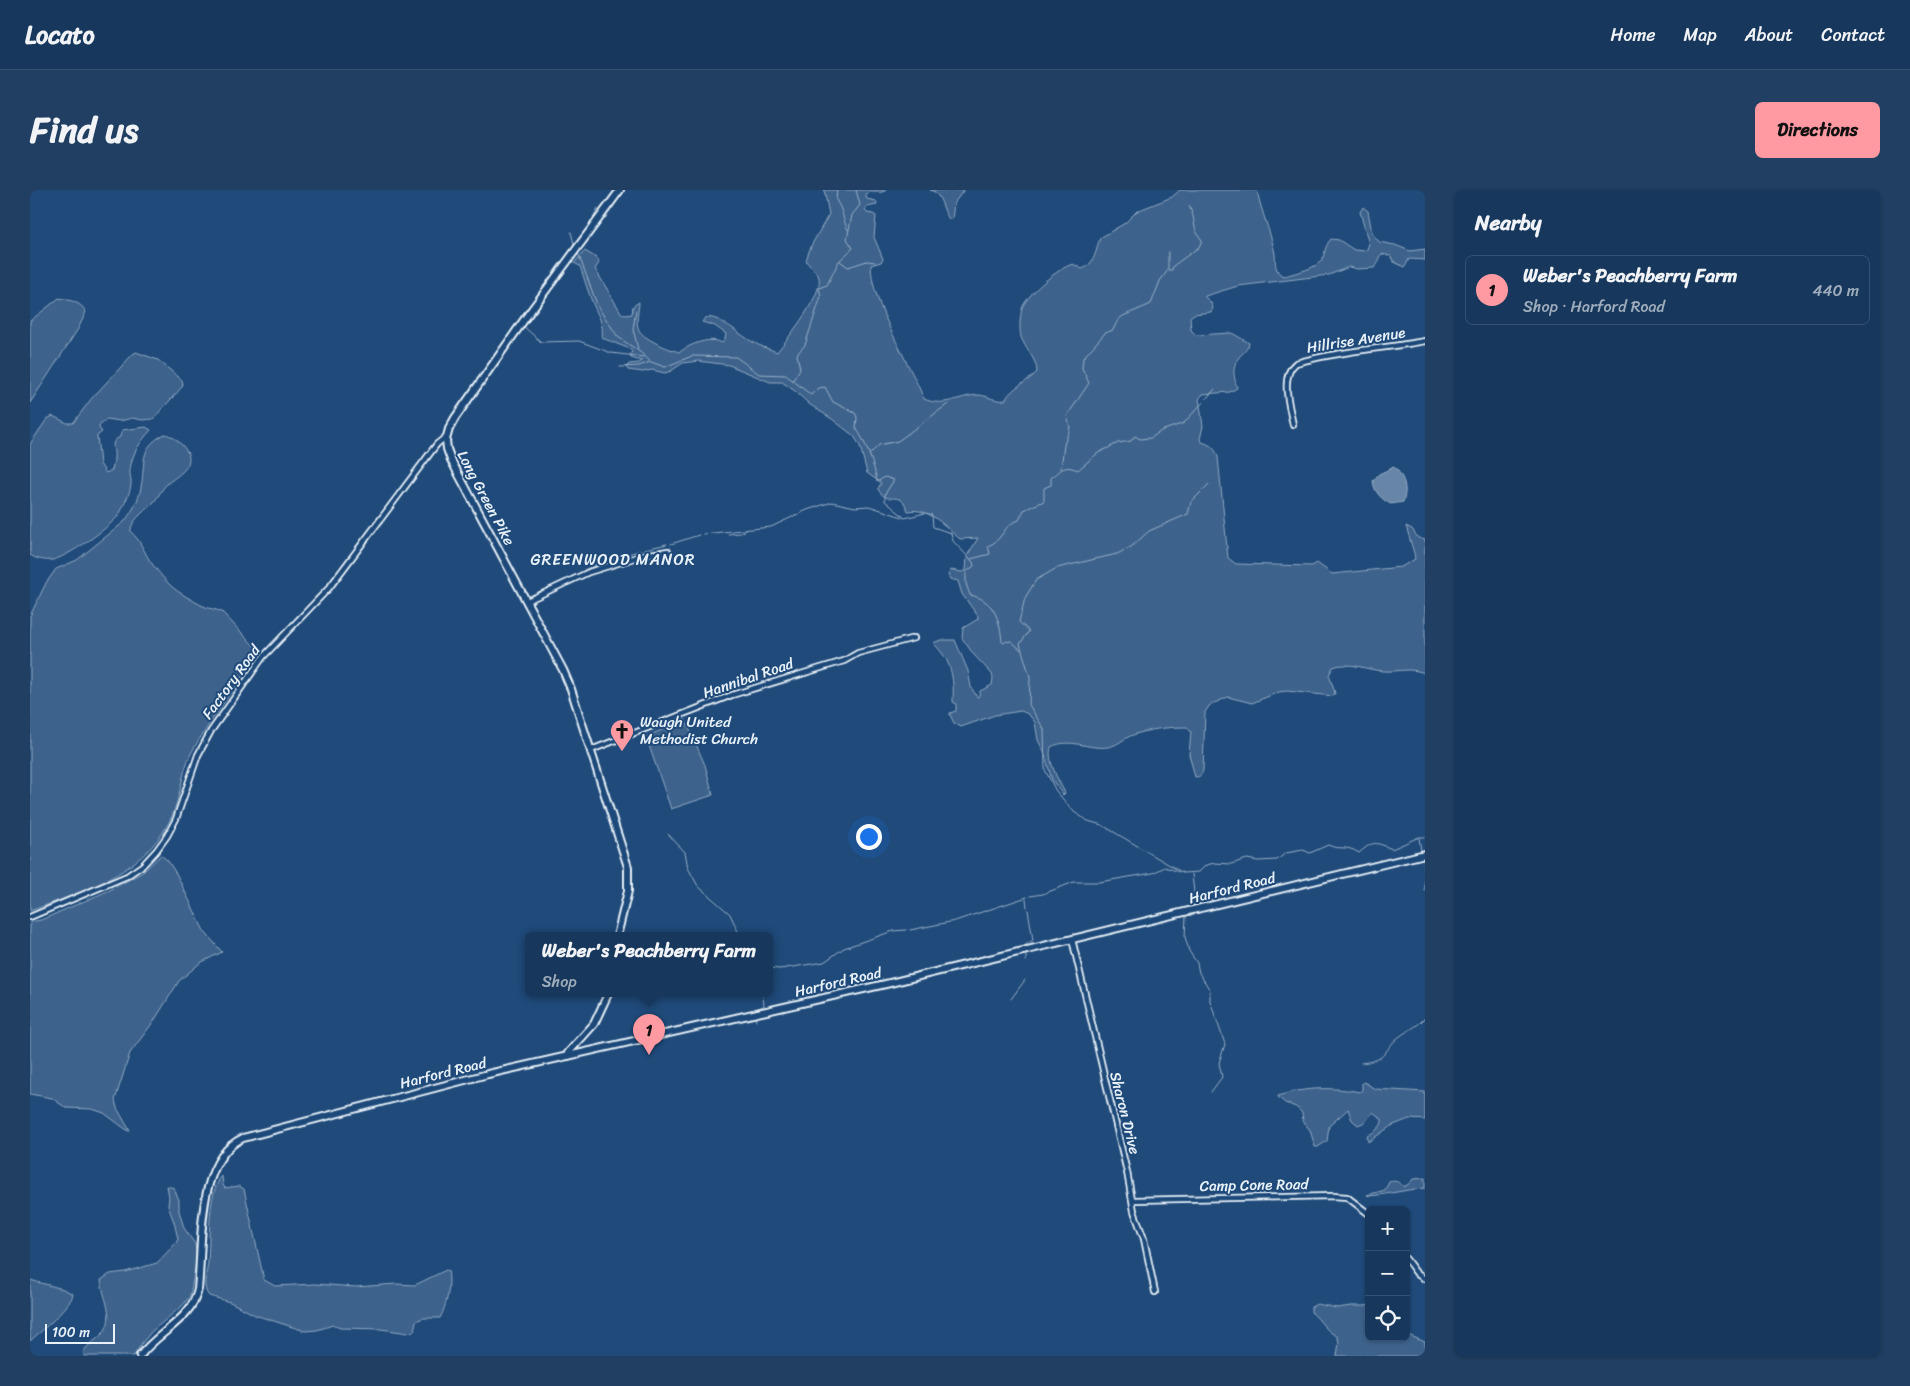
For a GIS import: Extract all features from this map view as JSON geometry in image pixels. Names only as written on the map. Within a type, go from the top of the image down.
[{"type":"main road","name":"Long Green Pike","points":[[618,932],[628,891],[628,867],[566,676],[451,460],[446,445],[447,436],[455,418],[620,190]]},
{"type":"main road","name":"Harford Road","points":[[140,1356],[154,1340],[185,1314],[195,1300],[199,1281],[208,1186],[218,1164],[234,1143],[246,1136],[568,1056],[908,979],[1425,854]]},
{"type":"main road","points":[[568,1056],[568,1053],[597,1019],[607,997]]},
{"type":"street","name":"Hillrise Avenue","points":[[1293,425],[1287,380],[1290,369],[1296,363],[1350,352],[1390,348],[1425,341]]},
{"type":"street","name":"Factory Road","points":[[30,917],[127,876],[143,865],[156,851],[176,819],[192,768],[206,739],[256,666],[269,649],[330,588],[437,444],[447,436]]},
{"type":"street","points":[[527,601],[588,572],[644,554],[668,551]]},
{"type":"street","name":"Hannibal Road","points":[[591,750],[732,695],[844,661],[858,652],[914,638]]},
{"type":"street","name":"Sharon Drive","points":[[1072,939],[1133,1200],[1135,1216],[1144,1239],[1155,1292]]},
{"type":"street","name":"Camp Cone Road","points":[[1133,1200],[1333,1196],[1347,1197],[1365,1211]]},
{"type":"street","points":[[1410,1264],[1417,1274],[1425,1279]]},
{"type":"shaded area","points":[[824,190],[886,190],[867,193],[866,197],[876,201],[877,205],[867,207],[865,210],[867,213],[876,216],[874,237],[883,259],[881,262],[871,265],[877,297],[924,399],[938,402],[978,395],[1005,400],[1012,391],[1033,376],[1037,372],[1036,367],[1021,337],[1020,330],[1021,313],[1027,300],[1045,281],[1067,266],[1073,264],[1082,269],[1090,264],[1100,238],[1125,223],[1137,211],[1172,197],[1180,190],[1257,190],[1275,254],[1276,268],[1281,275],[1285,276],[1307,270],[1321,261],[1331,239],[1339,240],[1354,250],[1366,251],[1369,244],[1360,212],[1363,207],[1368,211],[1372,233],[1379,242],[1395,245],[1410,251],[1425,249],[1425,260],[1409,259],[1405,267],[1394,262],[1391,256],[1382,254],[1374,268],[1357,269],[1349,267],[1329,275],[1238,286],[1205,296],[1213,308],[1211,312],[1194,314],[1190,317],[1191,330],[1196,335],[1232,333],[1249,343],[1247,349],[1235,364],[1234,376],[1237,388],[1230,392],[1203,394],[1199,399],[1203,426],[1200,439],[1216,451],[1218,457],[1228,558],[1236,564],[1312,566],[1317,563],[1332,574],[1401,567],[1415,559],[1406,526],[1412,529],[1418,538],[1425,540],[1425,673],[1409,670],[1383,671],[1352,665],[1339,665],[1333,667],[1329,675],[1335,693],[1333,696],[1287,691],[1279,692],[1252,703],[1228,697],[1210,705],[1205,712],[1203,770],[1197,777],[1195,777],[1189,754],[1191,732],[1187,727],[1146,731],[1130,736],[1108,747],[1094,747],[1072,743],[1058,744],[1051,747],[1050,758],[1065,793],[1063,795],[1052,780],[1044,752],[1038,740],[1035,722],[1028,714],[1021,711],[995,715],[961,727],[954,723],[950,715],[950,713],[956,711],[956,704],[953,702],[951,670],[944,656],[933,643],[941,640],[955,640],[968,671],[971,687],[977,697],[980,691],[992,685],[993,678],[992,674],[974,655],[962,638],[963,628],[978,619],[978,616],[962,594],[958,581],[950,579],[948,575],[951,570],[962,572],[966,570],[967,556],[978,538],[960,539],[937,519],[923,512],[908,511],[901,500],[886,497],[882,494],[878,489],[881,483],[867,473],[860,446],[854,436],[782,382],[770,382],[729,365],[698,361],[683,363],[665,373],[652,370],[643,372],[628,370],[626,367],[629,364],[642,361],[631,358],[632,352],[630,349],[602,338],[600,320],[580,266],[574,263],[585,251],[598,259],[599,263],[595,269],[622,314],[632,314],[633,306],[639,302],[637,320],[639,330],[646,337],[664,347],[680,352],[689,346],[701,342],[712,340],[722,343],[726,334],[715,326],[702,322],[705,318],[710,318],[722,322],[754,343],[777,352],[805,315],[817,292],[818,275],[806,260],[811,246],[829,214]]},
{"type":"shaded area","points":[[930,190],[964,190],[954,203],[952,220],[949,219],[937,195]]},
{"type":"shaded area","points":[[59,298],[78,304],[86,312],[78,329],[30,403],[30,321]]},
{"type":"shaded area","points":[[136,352],[158,360],[182,380],[183,384],[153,419],[132,418],[120,421],[107,419],[100,424],[99,428],[102,432],[97,436],[100,464],[106,473],[112,470],[114,443],[120,437],[122,430],[146,427],[151,430],[140,443],[133,458],[130,472],[130,488],[120,513],[99,533],[67,554],[49,560],[30,555],[30,444],[47,419],[53,416],[67,423],[73,423],[92,398]]},
{"type":"shaded area","points":[[165,434],[176,439],[181,444],[189,457],[189,462],[183,471],[166,485],[154,502],[135,521],[131,532],[140,542],[150,561],[170,585],[203,606],[222,612],[260,652],[198,741],[187,763],[172,817],[156,842],[142,856],[108,880],[30,911],[30,616],[46,583],[56,569],[77,560],[127,518],[139,497],[147,450],[156,439]]},
{"type":"shaded area","points":[[1394,467],[1403,479],[1405,492],[1403,502],[1391,504],[1379,495],[1373,481],[1379,474]]},
{"type":"shaded area","points":[[685,719],[705,765],[713,795],[671,809],[646,737]]},
{"type":"shaded area","points":[[161,855],[168,861],[177,875],[204,931],[222,952],[200,963],[179,981],[154,1021],[130,1053],[115,1100],[117,1108],[130,1131],[128,1131],[104,1113],[92,1109],[66,1108],[52,1098],[30,1094],[30,922],[41,920],[110,890],[143,872]]},
{"type":"shaded area","points":[[1364,1082],[1375,1089],[1425,1092],[1425,1120],[1409,1119],[1391,1126],[1368,1142],[1367,1136],[1380,1127],[1382,1119],[1373,1112],[1365,1122],[1358,1125],[1352,1120],[1348,1109],[1329,1126],[1327,1141],[1315,1147],[1310,1130],[1303,1121],[1302,1113],[1296,1107],[1285,1103],[1278,1097],[1298,1091],[1319,1089],[1340,1089],[1360,1092]]},
{"type":"shaded area","points":[[222,1176],[225,1188],[239,1186],[244,1189],[264,1280],[275,1286],[315,1284],[356,1287],[396,1284],[415,1285],[446,1270],[449,1277],[449,1289],[440,1318],[423,1318],[416,1321],[414,1331],[408,1333],[381,1329],[340,1328],[333,1325],[317,1330],[305,1331],[255,1315],[230,1302],[209,1296],[205,1289],[205,1280],[208,1263],[210,1217],[214,1194]]},
{"type":"shaded area","points":[[1425,1178],[1425,1188],[1367,1195],[1385,1190],[1389,1182],[1397,1182],[1404,1187],[1413,1179]]},
{"type":"shaded area","points":[[167,1186],[174,1188],[179,1200],[179,1211],[184,1228],[195,1244],[197,1257],[190,1296],[182,1306],[152,1331],[134,1356],[85,1356],[83,1352],[107,1327],[109,1314],[101,1280],[110,1274],[157,1263],[178,1239],[168,1206]]},
{"type":"shaded area","points":[[30,1280],[63,1289],[73,1294],[67,1306],[30,1341]]},
{"type":"shaded area","points":[[1317,1304],[1337,1308],[1365,1306],[1365,1341],[1410,1341],[1410,1336],[1425,1342],[1425,1356],[1337,1356],[1339,1342],[1337,1336],[1329,1331],[1311,1312],[1311,1307]]},
{"type":"waterway","points":[[837,190],[836,200],[848,230]]},
{"type":"waterway","points":[[793,380],[800,369],[797,354],[805,345],[821,296],[819,288],[827,285],[839,261],[853,248],[847,239],[852,215],[860,205],[856,190]]},
{"type":"waterway","points":[[1061,469],[1064,445],[1070,428],[1067,416],[1089,383],[1082,368],[1083,358],[1105,333],[1113,330],[1118,320],[1123,316],[1151,304],[1160,281],[1168,270],[1172,270],[1173,266],[1199,247],[1202,240],[1196,232],[1189,206]]},
{"type":"waterway","points":[[573,246],[587,229],[598,209]]},
{"type":"waterway","points":[[571,232],[574,244]]},
{"type":"waterway","points":[[1168,252],[1168,269]]},
{"type":"waterway","points":[[578,253],[598,307],[618,337],[651,362],[665,367],[692,356],[736,357],[759,374],[786,375],[811,395],[818,388],[825,387],[833,402],[855,413],[857,417],[856,428],[869,454],[877,482],[885,477],[894,480],[885,494],[885,501],[903,516]]},
{"type":"waterway","points":[[840,261],[848,267],[867,261],[875,262]]},
{"type":"waterway","points":[[636,310],[633,329],[638,349]]},
{"type":"waterway","points":[[523,326],[541,342],[579,341],[611,353],[644,357]]},
{"type":"waterway","points":[[620,367],[639,366],[650,362]]},
{"type":"waterway","points":[[971,559],[990,554],[988,546],[998,540],[1009,525],[1019,520],[1024,510],[1044,501],[1044,488],[1051,485],[1051,478],[1060,470],[1066,468],[1078,470],[1098,453],[1118,443],[1131,441],[1135,436],[1140,439],[1151,438],[1161,431],[1184,423],[1215,389]]},
{"type":"waterway","points":[[869,455],[879,445],[898,441],[948,404]]},
{"type":"waterway","points":[[1183,873],[1102,825],[1088,821],[1074,812],[1056,791],[1045,770],[1044,729],[1029,705],[1030,677],[1020,644],[1029,631],[1019,622],[1025,598],[1036,580],[1057,568],[1117,554],[1131,547],[1149,531],[1188,514],[1191,502],[1209,484]]},
{"type":"waterway","points":[[703,534],[771,527],[807,510],[832,502],[855,507],[869,506],[905,518],[925,513],[932,515],[933,527],[951,533],[953,541],[973,562],[974,566],[966,572],[966,584],[970,595],[985,601],[990,606],[1000,626],[1002,642],[1011,641],[1021,650]]},
{"type":"waterway","points":[[728,534],[741,533],[748,529]]},
{"type":"waterway","points":[[671,544],[699,535]]},
{"type":"waterway","points":[[645,549],[667,544]]},
{"type":"waterway","points":[[611,559],[642,550]]},
{"type":"waterway","points":[[584,570],[604,561]]},
{"type":"waterway","points":[[668,834],[685,852],[688,868],[698,886],[730,914],[738,932]]},
{"type":"waterway","points":[[1183,873],[1199,872],[1206,865],[1215,863],[1231,864],[1247,859],[1258,861],[1277,860],[1286,853],[1303,850],[1310,853],[1328,845],[1336,848],[1350,849],[1359,853],[1372,844],[1392,849],[1419,837],[1425,837]]},
{"type":"waterway","points":[[1419,838],[1421,850]]},
{"type":"waterway","points":[[1424,859],[1425,891]]},
{"type":"waterway","points":[[1030,896],[1043,894],[1074,882],[1099,882],[1153,873],[1165,867],[1179,872]]},
{"type":"waterway","points":[[1191,906],[1194,893],[1192,874]]},
{"type":"waterway","points":[[910,930],[955,921],[1027,897]]},
{"type":"waterway","points":[[1026,899],[1027,907]]},
{"type":"waterway","points":[[1024,946],[1033,940],[1028,910]]},
{"type":"waterway","points":[[1186,915],[1185,937],[1189,951],[1197,963],[1199,973],[1210,990],[1210,1001],[1225,1044],[1219,1063],[1222,1077],[1211,1092]]},
{"type":"waterway","points":[[773,968],[824,962],[844,948],[893,931],[906,930]]},
{"type":"waterway","points":[[1026,954],[1026,961]]},
{"type":"waterway","points":[[1011,999],[1025,980]]},
{"type":"waterway","points":[[754,1009],[764,1006],[763,997]]},
{"type":"waterway","points":[[755,1017],[756,1021]]},
{"type":"waterway","points":[[1361,1063],[1370,1062],[1381,1057],[1399,1037],[1425,1018]]},
{"type":"place","name":"Waugh United Methodist Church","points":[[622,752]]},
{"type":"place","name":"Weber's Peachberry Farm","points":[[649,1055]]},
{"type":"district","name":"GREENWOOD MANOR","points":[[613,559]]}]
